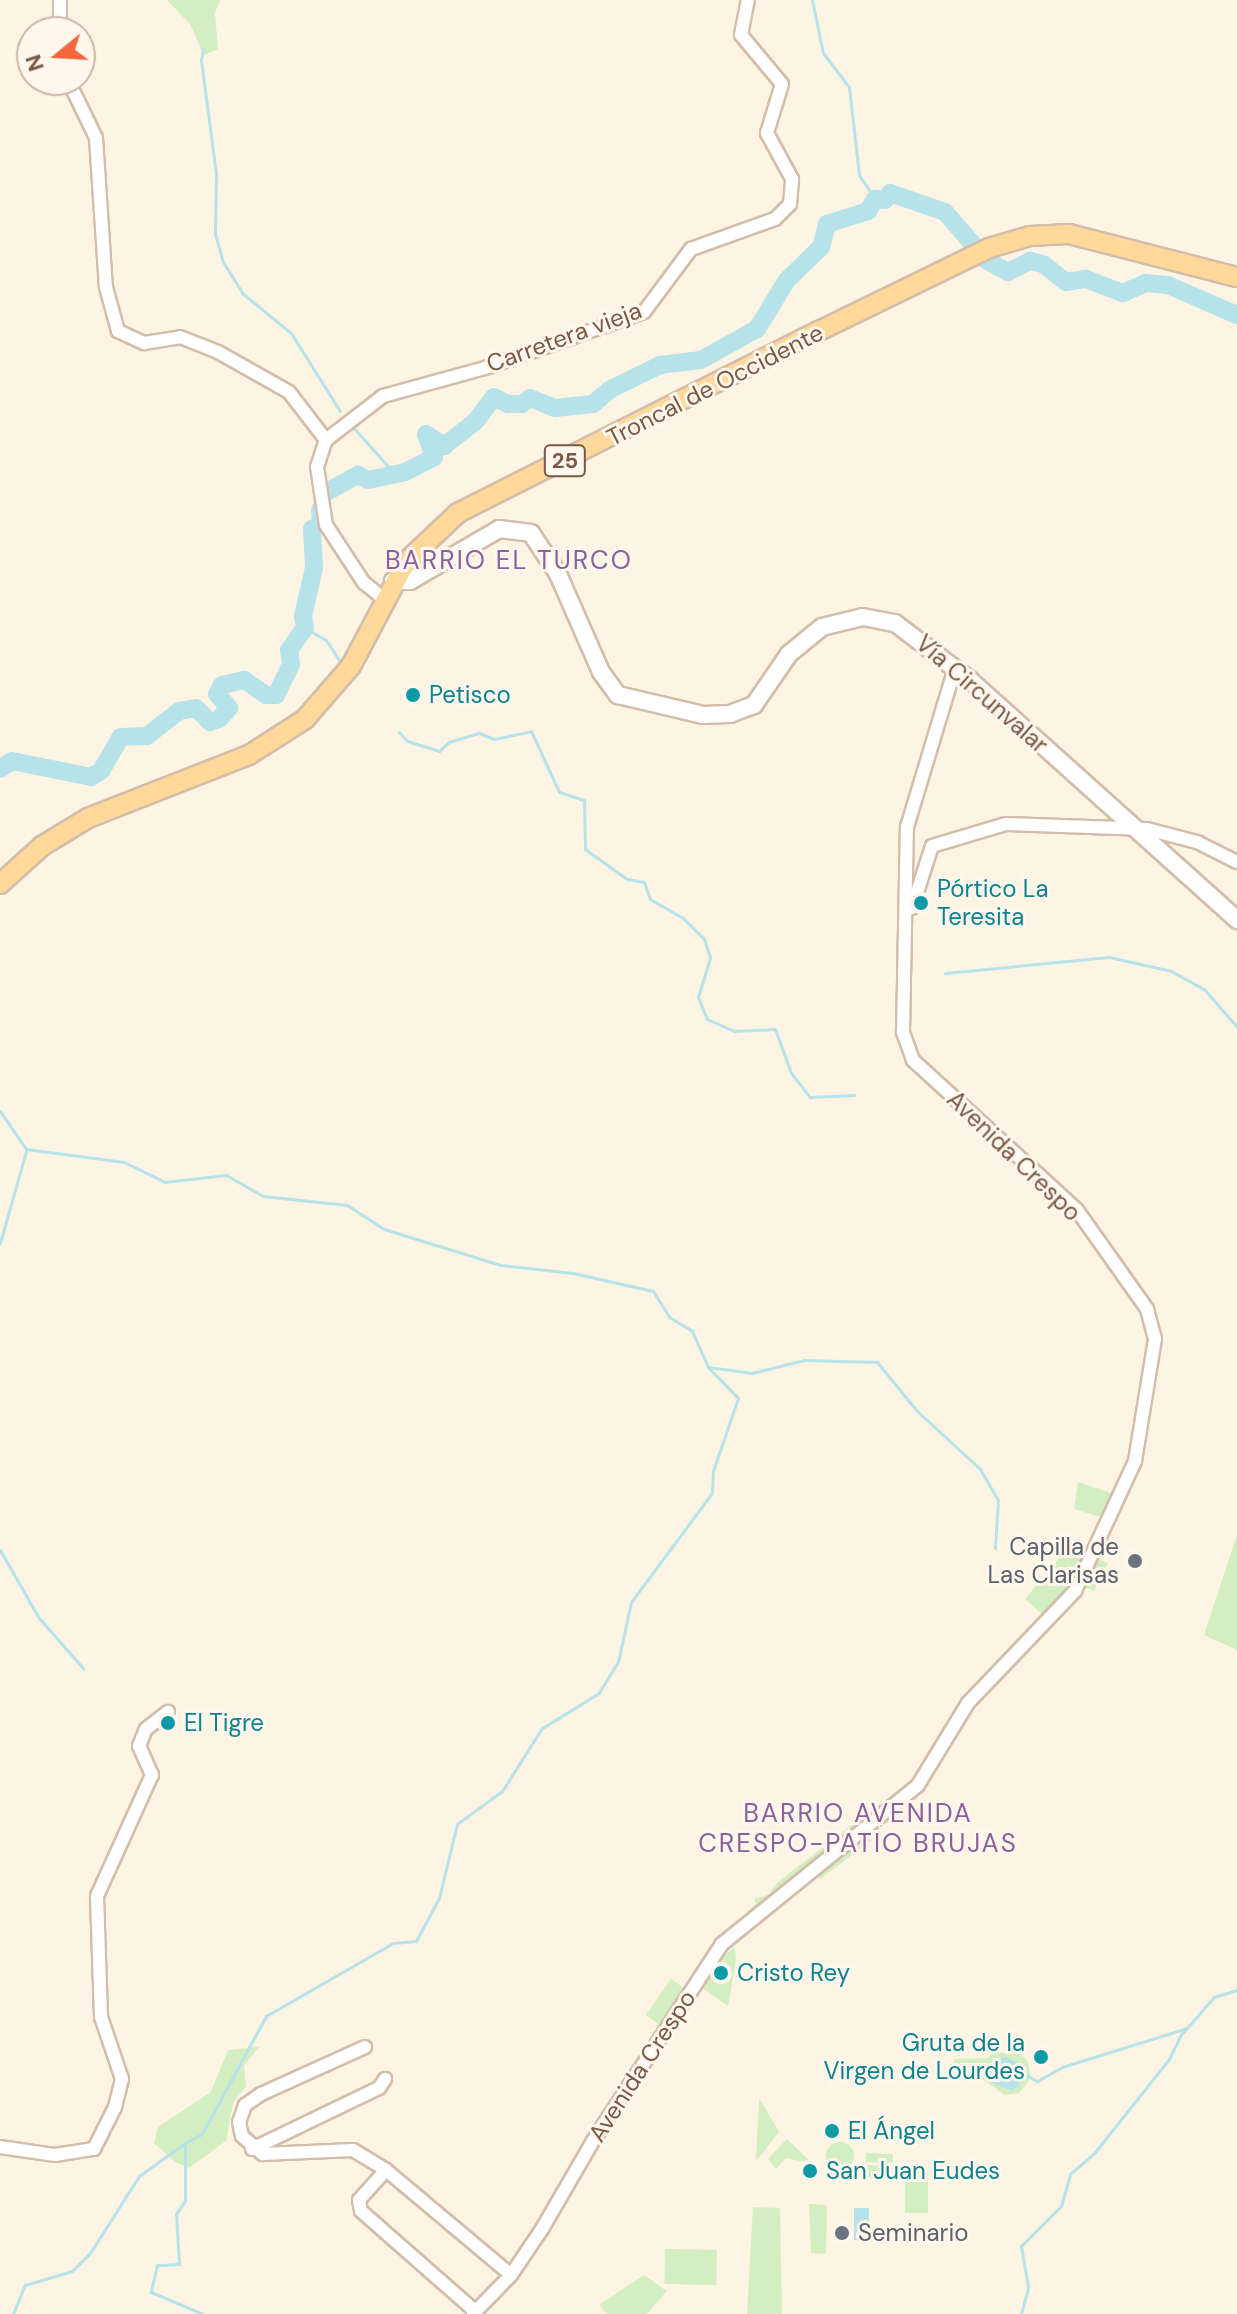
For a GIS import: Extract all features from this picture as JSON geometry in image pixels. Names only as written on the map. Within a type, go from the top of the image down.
[{"type":"main road","name":"Troncal de Occidente","points":[[0,884],[42,846],[88,818],[249,755],[305,719],[351,666],[393,581],[420,544],[458,513],[989,248],[1030,236],[1069,234],[1237,277]]},
{"type":"main road","name":"Vía Circunvalar","points":[[393,581],[410,581],[499,529],[531,533],[558,574],[601,672],[618,695],[674,711],[703,715],[743,711],[763,697],[801,643],[845,619],[895,623],[955,668],[1237,920]]},
{"type":"street","name":"Carretera vieja","points":[[326,440],[383,396],[488,367],[644,312],[691,249],[782,214],[794,190],[767,133],[782,84],[741,35],[748,0]]},
{"type":"street","points":[[76,96],[96,138],[106,287],[118,331],[144,343],[180,337],[218,352],[289,392],[326,440],[317,467],[320,504],[326,525],[351,565],[384,599]]},
{"type":"street","name":"Avenida Crespo","points":[[474,2313],[511,2275],[722,1944],[918,1785],[968,1703],[1008,1658],[1035,1637],[1080,1584],[1135,1461],[1155,1339],[1147,1309],[1077,1210],[913,1060],[900,1012],[909,919],[911,805],[955,668]]},
{"type":"street","points":[[909,919],[927,852],[940,841],[1006,824],[1132,829],[1197,842],[1237,862]]},
{"type":"street","points":[[0,2147],[55,2155],[94,2149],[115,2107],[122,2079],[101,2017],[97,1896],[152,1775],[139,1746],[146,1729],[168,1712]]},
{"type":"street","points":[[252,2149],[239,2122],[245,2105],[365,2047]]},
{"type":"street","points":[[252,2149],[379,2088],[385,2079]]},
{"type":"street","points":[[252,2149],[280,2155],[353,2150],[386,2170],[511,2275]]},
{"type":"street","points":[[386,2170],[359,2200],[361,2211],[474,2313]]},
{"type":"green space","points":[[167,0],[220,0],[215,13],[218,49],[204,55],[190,24]]},
{"type":"green space","points":[[1078,1482],[1117,1495],[1104,1518],[1074,1509]]},
{"type":"green space","points":[[1237,1535],[1237,1650],[1204,1635]]},
{"type":"green space","points":[[1064,1552],[1087,1559],[1046,1618],[1025,1599]]},
{"type":"green space","points":[[1099,1559],[1108,1563],[1094,1591],[1082,1586]]},
{"type":"green space","points":[[866,1814],[864,1820],[738,1921],[756,1904],[754,1899],[768,1895],[778,1882]]},
{"type":"green space","points":[[868,1836],[872,1840],[820,1879],[817,1873]]},
{"type":"green space","points":[[735,1947],[736,1960],[728,2006],[701,1987],[718,1960]]},
{"type":"green space","points":[[671,1979],[684,1988],[659,2024],[646,2015]]},
{"type":"green space","points":[[259,2047],[244,2066],[246,2086],[233,2103],[226,2141],[189,2168],[175,2162],[154,2143],[158,2127],[211,2092],[228,2050]]},
{"type":"green space","points":[[993,2052],[1021,2054],[1028,2062],[1031,2078],[1019,2093],[1005,2095],[978,2076],[954,2071],[954,2059],[988,2058]]},
{"type":"green space","points":[[759,2098],[779,2132],[756,2161]]},
{"type":"green space","points":[[787,2139],[813,2164],[786,2158],[776,2169],[768,2159]]},
{"type":"green space","points":[[840,2142],[850,2146],[854,2156],[850,2166],[840,2170],[830,2166],[826,2156],[830,2146]]},
{"type":"green space","points":[[866,2153],[893,2154],[893,2163],[866,2162]]},
{"type":"green space","points":[[866,2165],[895,2167],[894,2179],[865,2177]]},
{"type":"green space","points":[[905,2172],[928,2172],[928,2213],[905,2213]]},
{"type":"green space","points":[[809,2204],[827,2205],[826,2254],[811,2253]]},
{"type":"green space","points":[[753,2207],[780,2208],[782,2314],[747,2314]]},
{"type":"green space","points":[[665,2249],[717,2250],[716,2285],[664,2284]]},
{"type":"green space","points":[[644,2275],[667,2291],[647,2314],[607,2314],[599,2305]]},
{"type":"water","points":[[1003,2056],[1020,2064],[1026,2075],[1013,2091],[990,2082],[984,2073]]},
{"type":"water","points":[[854,2208],[869,2208],[869,2240],[854,2240]]},
{"type":"waterway","points":[[812,0],[823,53],[849,87],[859,175],[875,199]]},
{"type":"waterway","points":[[203,49],[201,60],[216,174],[215,234],[223,262],[242,293],[291,333],[340,411]]},
{"type":"waterway","points":[[325,493],[358,475],[368,480],[405,472],[434,457],[426,434],[444,446],[475,422],[494,397],[508,404],[522,404],[530,398],[555,408],[593,404],[611,389],[660,365],[701,360],[757,329],[787,280],[821,247],[827,224],[868,211],[875,199],[885,200],[890,193],[945,212],[976,248]]},
{"type":"waterway","points":[[986,260],[1008,272],[1030,261],[1043,264],[1066,282],[1086,279],[1123,293],[1145,283],[1168,285],[1237,315]]},
{"type":"waterway","points":[[352,426],[394,473]]},
{"type":"waterway","points":[[0,769],[12,761],[91,777],[101,771],[121,737],[147,736],[179,711],[196,708],[210,722],[219,719],[229,708],[217,694],[222,685],[244,680],[266,695],[276,695],[291,664],[289,650],[305,628],[303,616],[314,568],[312,529],[321,524],[320,510]]},
{"type":"waterway","points":[[305,628],[326,640],[342,665]]},
{"type":"waterway","points":[[399,732],[407,741],[439,751],[449,742],[479,733],[494,739],[531,731],[559,792],[584,800],[585,849],[627,879],[644,882],[650,899],[684,919],[704,939],[710,958],[698,997],[707,1019],[734,1031],[775,1029],[791,1073],[810,1097],[854,1095]]},
{"type":"waterway","points":[[945,973],[1109,957],[1171,971],[1204,989],[1237,1027]]},
{"type":"waterway","points":[[0,1111],[26,1149],[124,1162],[165,1182],[226,1175],[263,1196],[347,1205],[384,1229],[500,1265],[573,1273],[653,1291],[669,1317],[692,1331],[708,1367],[738,1398],[713,1471],[712,1493],[631,1602],[618,1662],[599,1693],[542,1728],[502,1791],[457,1824],[439,1898],[416,1941],[393,1943],[266,2016],[202,2134],[185,2143],[185,2201],[176,2214],[179,2264],[157,2265],[151,2292],[203,2314]]},
{"type":"waterway","points":[[0,1243],[26,1151]]},
{"type":"waterway","points":[[708,1367],[752,1373],[804,1360],[877,1362],[917,1411],[980,1469],[998,1500],[995,1548]]},
{"type":"waterway","points":[[0,1550],[39,1618],[83,1668]]},
{"type":"waterway","points":[[1021,2314],[1028,2287],[1021,2246],[1061,2206],[1070,2174],[1095,2152],[1169,2059],[1180,2036],[1214,1997],[1237,1990]]},
{"type":"waterway","points":[[1026,2075],[1037,2081],[1062,2067],[1187,2028]]},
{"type":"waterway","points":[[13,2314],[25,2285],[72,2271],[90,2253],[139,2176],[185,2143]]},
{"type":"place","name":"Petisco","points":[[413,695]]},
{"type":"place","name":"Pórtico La Teresita","points":[[921,903]]},
{"type":"place","name":"Capilla de Las Clarisas","points":[[1135,1561]]},
{"type":"place","name":"El Tigre","points":[[168,1723]]},
{"type":"place","name":"Cristo Rey","points":[[721,1973]]},
{"type":"place","name":"Gruta de la Virgen de Lourdes","points":[[1041,2057]]},
{"type":"place","name":"El Ángel","points":[[832,2131]]},
{"type":"place","name":"San Juan Eudes","points":[[810,2171]]},
{"type":"place","name":"Seminario","points":[[842,2233]]},
{"type":"district","name":"BARRIO EL TURCO","points":[[509,561]]},
{"type":"district","name":"BARRIO AVENIDA CRESPO-PATIO BRUJAS","points":[[858,1829]]}]
